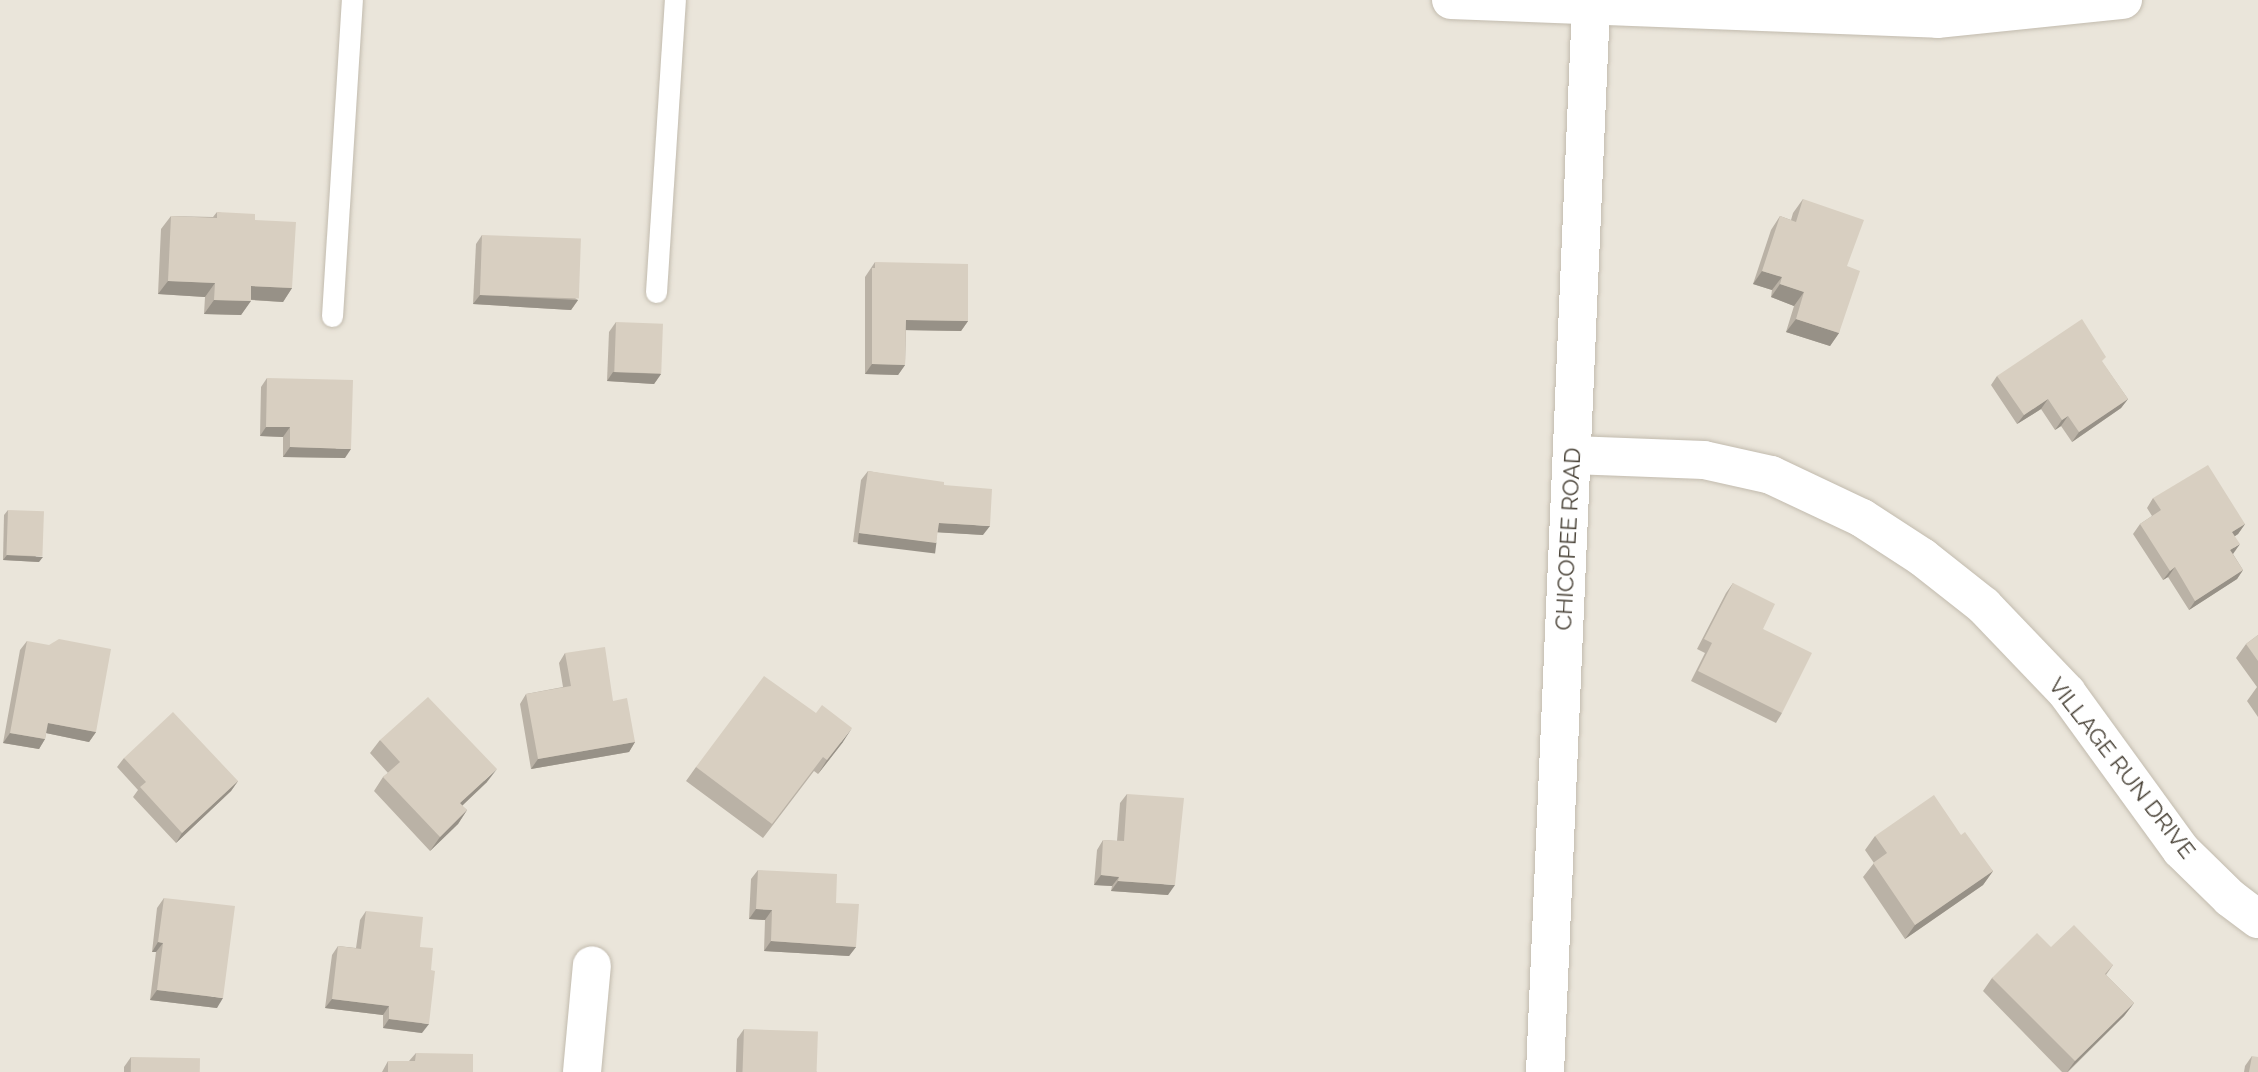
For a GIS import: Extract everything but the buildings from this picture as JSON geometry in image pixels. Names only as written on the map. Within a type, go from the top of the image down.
[{"type":"street","points":[[1451,0],[1938,19],[2123,0]]},
{"type":"street","name":"CHICOPEE ROAD","points":[[1545,1072],[1591,7]]},
{"type":"street","name":"VILLAGE RUN DRIVE","points":[[1572,455],[1704,460],[1771,475],[1862,518],[1922,557],[1984,606],[2067,693],[2181,850],[2230,898],[2258,919]]},
{"type":"street","points":[[582,1072],[592,965]]},
{"type":"lane","points":[[332,316],[352,0]]},
{"type":"lane","points":[[656,292],[675,0]]},
{"type":"shaded area","points":[[0,0],[2258,0],[2258,1072],[0,1072]]}]
